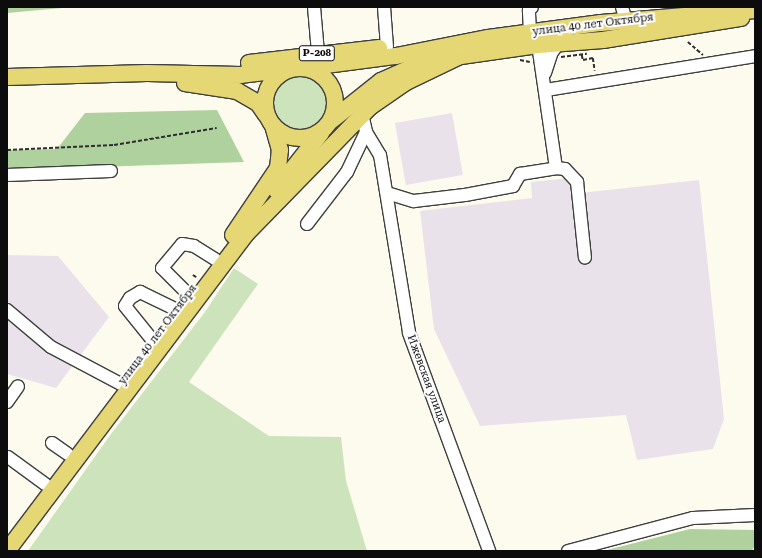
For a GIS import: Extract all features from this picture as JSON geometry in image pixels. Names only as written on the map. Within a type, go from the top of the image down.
[{"type":"main road","name":"улица 40 лет Октября","points":[[7,77],[179,73],[240,75],[458,50],[535,36],[624,14],[715,9],[755,10]]},
{"type":"main road","points":[[535,36],[557,51],[603,40],[721,22],[755,15]]},
{"type":"main road","name":"улица 40 лет Октября","points":[[179,73],[195,68],[318,53],[387,47],[518,54],[535,36]]},
{"type":"main road","name":"улица 40 лет Октября","points":[[7,551],[245,235],[356,120],[396,88],[458,50]]},
{"type":"main road","name":"улица 40 лет Октября","points":[[7,86],[147,83],[208,85],[238,91],[250,96],[269,120],[288,137],[301,139],[313,136],[328,125],[369,89],[395,74],[458,50]]},
{"type":"main road","name":"улица 40 лет Октября","points":[[7,535],[154,342],[265,192],[278,168],[279,145],[269,120],[265,96],[270,84],[279,75],[297,68],[321,74],[333,89],[336,108],[328,125]]},
{"type":"main road","points":[[245,235],[272,195],[328,125]]},
{"type":"street","points":[[314,7],[318,53]]},
{"type":"street","points":[[384,7],[387,47]]},
{"type":"street","points":[[532,7],[529,10],[544,76],[556,168]]},
{"type":"street","points":[[544,76],[552,52],[557,51]]},
{"type":"street","points":[[518,54],[536,61],[544,76]]},
{"type":"street","points":[[546,90],[755,56]]},
{"type":"street","points":[[307,224],[347,172],[366,132],[356,120],[328,125]]},
{"type":"street","name":"Ижевская улица","points":[[366,132],[380,155],[409,333],[489,551]]},
{"type":"street","points":[[387,193],[414,201],[465,195],[513,186],[520,174],[556,168],[565,169],[577,182],[585,258]]},
{"type":"street","points":[[7,175],[111,171]]},
{"type":"street","points":[[189,295],[162,268],[182,244],[194,246],[215,259]]},
{"type":"street","points":[[154,342],[125,306],[130,298],[140,292],[177,310]]},
{"type":"street","points":[[7,310],[51,347],[121,384]]},
{"type":"street","points":[[7,402],[18,386]]},
{"type":"street","points":[[52,442],[68,454]]},
{"type":"street","points":[[8,458],[45,484]]},
{"type":"street","points":[[568,551],[693,518],[755,515]]},
{"type":"path","points":[[688,42],[712,63]]},
{"type":"path","points":[[557,51],[582,55],[589,54]]},
{"type":"path","points":[[518,54],[530,62]]},
{"type":"path","points":[[582,55],[583,60],[593,58],[596,81]]},
{"type":"path","points":[[7,150],[114,145],[217,128]]},
{"type":"shaded area","points":[[452,113],[463,175],[406,185],[395,123]]},
{"type":"shaded area","points":[[569,178],[571,194],[699,180],[724,419],[713,449],[637,460],[626,415],[480,426],[434,329],[420,211],[532,198],[531,182]]},
{"type":"shaded area","points":[[7,255],[58,256],[109,317],[56,388],[7,374]]},
{"type":"green space","points":[[7,7],[73,7],[7,13]]},
{"type":"green space","points":[[300,73],[312,75],[325,86],[328,91],[330,103],[328,115],[317,128],[312,131],[300,133],[288,131],[275,120],[272,115],[270,103],[272,91],[283,78],[288,75]]},
{"type":"green space","points":[[217,110],[244,162],[7,170],[7,150],[57,149],[85,113]]},
{"type":"green space","points":[[234,268],[258,284],[189,382],[269,436],[341,437],[346,481],[367,551],[28,551],[111,434],[205,312]]},
{"type":"green space","points":[[690,529],[755,530],[755,545],[752,551],[603,551]]}]
